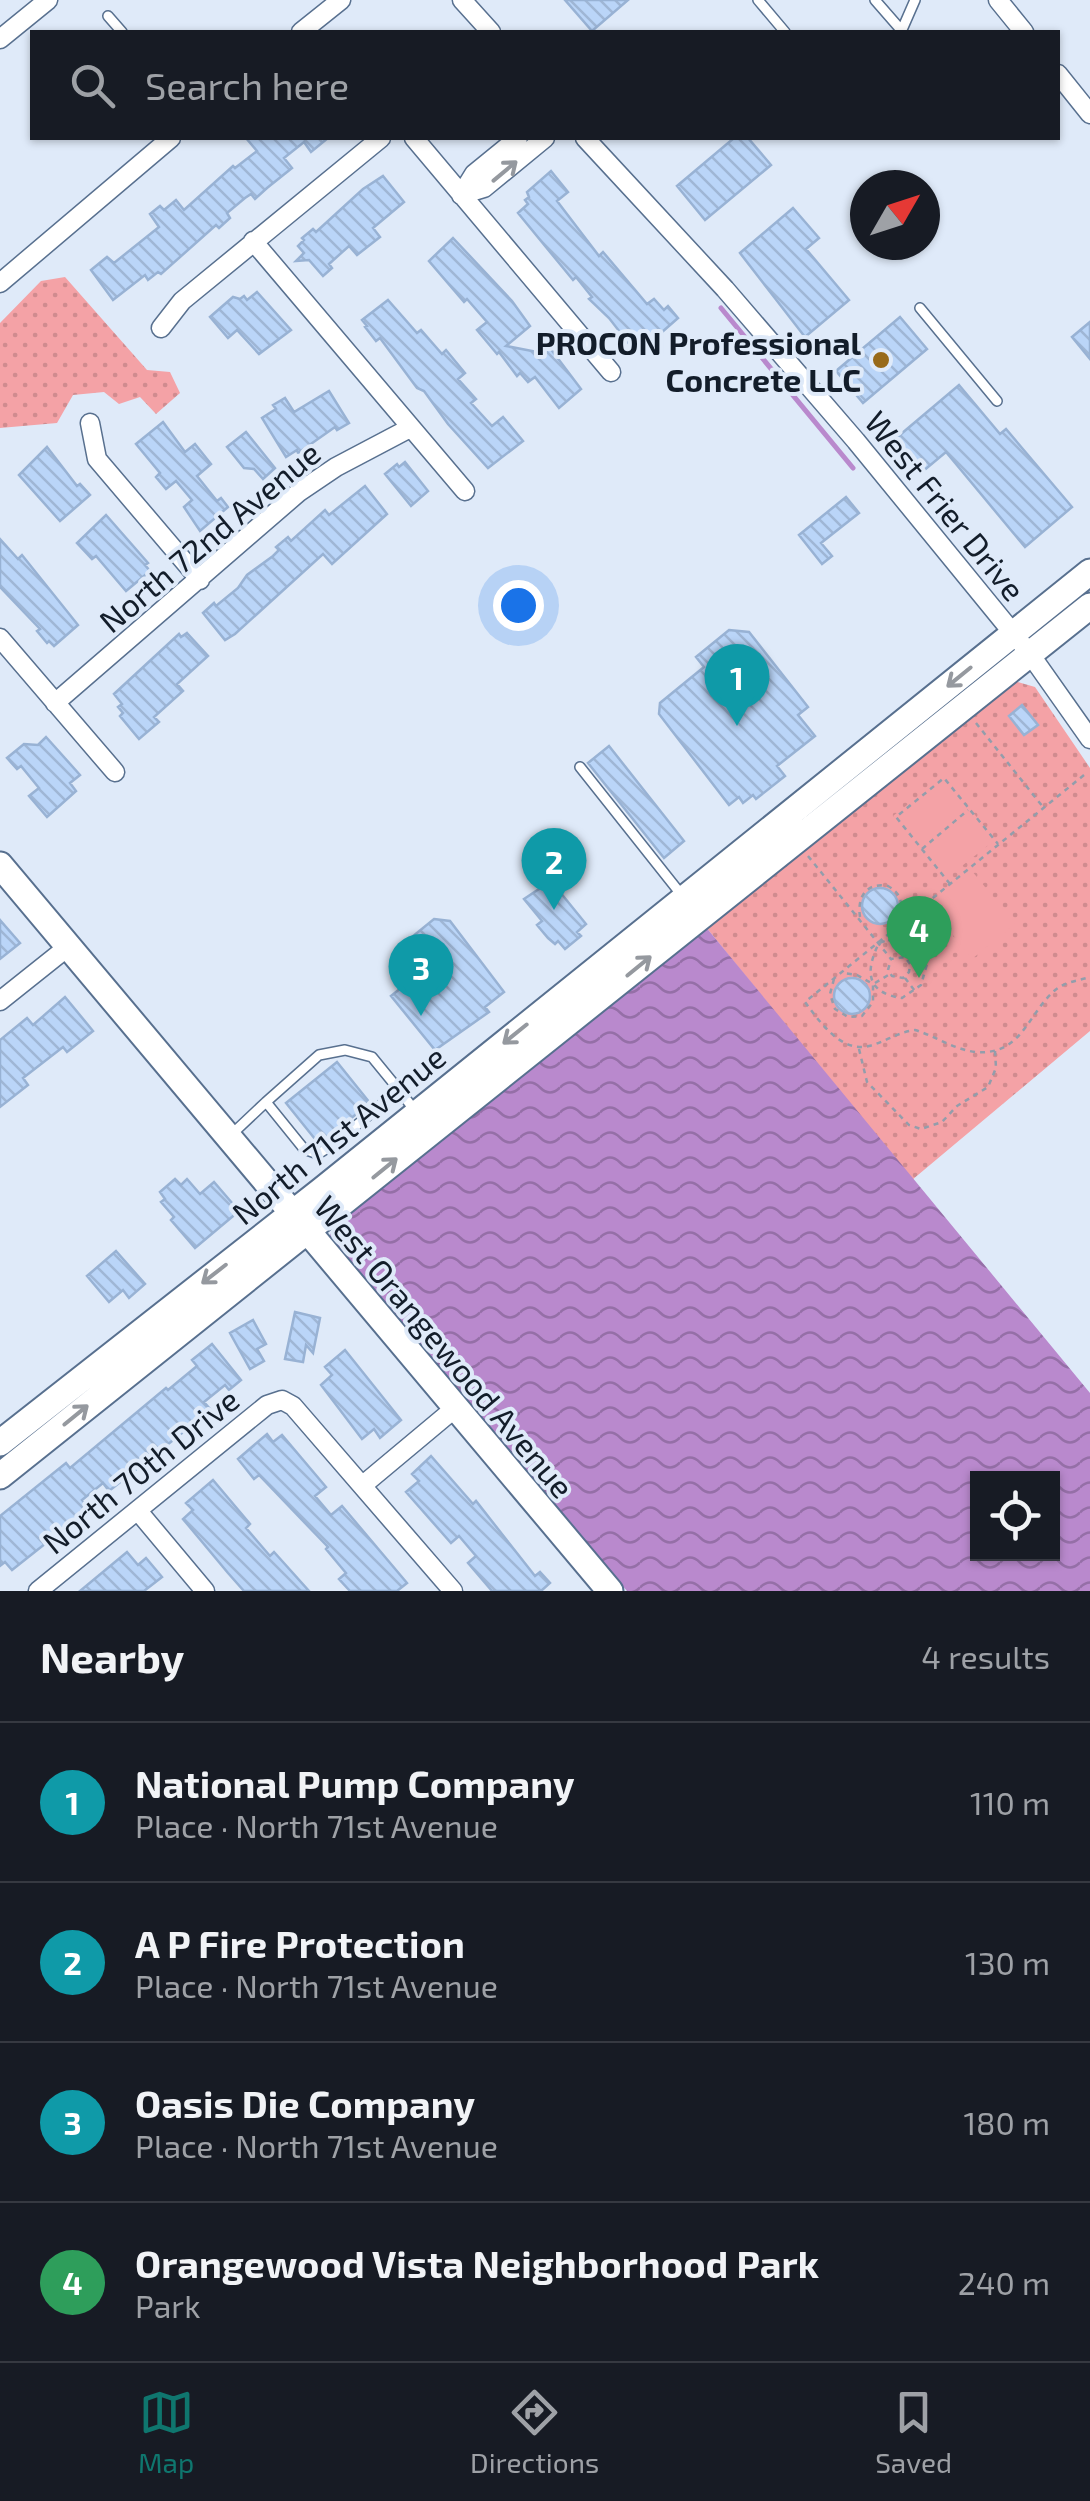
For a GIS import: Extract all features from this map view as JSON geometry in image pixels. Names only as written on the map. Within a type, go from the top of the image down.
[{"type":"street","points":[[0,40],[48,0]]},
{"type":"street","points":[[304,30],[341,0]]},
{"type":"street","points":[[462,0],[489,30]]},
{"type":"street","points":[[998,0],[1022,30]]},
{"type":"street","points":[[1060,76],[1090,114]]},
{"type":"street","points":[[0,283],[169,140]]},
{"type":"street","points":[[161,328],[182,301],[379,140]]},
{"type":"street","points":[[416,140],[612,372]]},
{"type":"street","points":[[461,195],[474,174],[516,140]]},
{"type":"street","points":[[461,195],[484,188],[543,140]]},
{"type":"street","name":"West Frier Drive","points":[[587,140],[736,302],[1022,644],[1090,740]]},
{"type":"street","points":[[253,241],[465,491]]},
{"type":"street","points":[[90,423],[97,459],[200,580]]},
{"type":"street","name":"North 72nd Avenue","points":[[56,703],[317,479],[410,428]]},
{"type":"street","name":"North 71st Avenue","points":[[0,1476],[298,1222],[1022,644],[1090,572]]},
{"type":"street","name":"North 71st Avenue","points":[[1022,644],[1090,606]]},
{"type":"street","points":[[0,638],[115,772]]},
{"type":"street","name":"West Orangewood Avenue","points":[[0,865],[610,1591]]},
{"type":"street","name":"North 71st Avenue","points":[[0,1443],[298,1222],[417,1113],[692,908]]},
{"type":"street","points":[[0,1001],[69,946]]},
{"type":"street","name":"North 70th Drive","points":[[38,1591],[267,1405],[282,1400],[293,1406],[363,1485]]},
{"type":"street","points":[[453,1591],[363,1485],[454,1408]]},
{"type":"street","points":[[138,1511],[205,1591]]},
{"type":"lane","points":[[758,0],[783,30]]},
{"type":"lane","points":[[875,0],[899,30]]},
{"type":"lane","points":[[902,30],[915,0]]},
{"type":"lane","points":[[108,16],[120,30]]},
{"type":"lane","points":[[920,308],[997,400]]},
{"type":"lane","points":[[580,768],[692,908]]},
{"type":"lane","points":[[228,1137],[319,1054],[345,1050],[372,1057],[417,1113]]},
{"type":"lane","points":[[266,1102],[304,1148],[318,1154],[398,1090]]},
{"type":"path","points":[[975,722],[1044,808]]},
{"type":"path","points":[[1084,775],[804,1002],[834,1036],[858,1047],[914,1030],[970,1051],[995,1051],[1028,1028],[1056,989],[1090,977]]},
{"type":"path","points":[[950,884],[896,817],[944,778],[998,845]]},
{"type":"path","points":[[922,849],[970,810]]},
{"type":"path","points":[[807,855],[891,958]]},
{"type":"path","points":[[861,921],[858,902],[862,894],[873,886],[888,886],[902,906],[895,929]]},
{"type":"path","points":[[841,973],[857,975],[894,997],[902,998],[915,990],[926,976],[927,964],[918,950],[899,940],[878,943]]},
{"type":"path","points":[[834,979],[832,1006],[848,1017],[862,1016],[871,1007],[873,984],[869,966],[878,943]]},
{"type":"path","points":[[908,961],[897,956],[891,958],[891,974],[898,979],[904,977],[909,972],[908,961],[918,950]]},
{"type":"path","points":[[873,984],[891,974]]},
{"type":"path","points":[[904,977],[915,990]]},
{"type":"path","points":[[858,1047],[867,1082],[909,1125],[921,1129],[942,1122],[957,1106],[988,1087],[996,1068],[995,1051]]},
{"type":"shaded area","points":[[65,277],[147,370],[170,372],[180,393],[156,414],[140,397],[119,404],[104,392],[73,395],[57,423],[0,428],[0,323],[41,281]]},
{"type":"shaded area","points":[[1014,681],[1035,687],[1090,768],[1090,1031],[912,1180],[705,926]]},
{"type":"shaded area","points":[[944,776],[995,840],[944,880],[893,816]]},
{"type":"shaded area","points":[[972,871],[1015,924],[972,959],[929,905]]},
{"type":"water","points":[[705,926],[1090,1393],[1090,1591],[627,1591],[332,1247],[330,1235],[337,1222]]},
{"type":"building","points":[[565,0],[628,0],[593,30]]},
{"type":"building","points":[[248,140],[326,140],[311,152],[304,142],[284,158],[292,168],[255,199],[251,194],[245,198],[227,213],[230,218],[219,228],[216,225],[161,274],[158,272],[148,280],[145,275],[113,300],[91,270],[107,257],[114,263],[159,227],[150,214],[160,206],[164,210],[176,200],[184,210],[233,166],[257,151]]},
{"type":"building","points":[[732,140],[750,140],[771,165],[705,220],[677,186]]},
{"type":"building","points":[[551,171],[568,192],[557,201],[599,256],[603,252],[647,304],[654,299],[664,310],[668,306],[678,318],[637,354],[589,299],[592,297],[576,277],[573,280],[518,213],[528,204],[527,192]]},
{"type":"building","points":[[383,176],[404,202],[373,228],[380,237],[357,255],[349,246],[329,264],[332,268],[323,276],[309,260],[296,261],[304,253],[298,246],[302,238],[313,229],[316,232]]},
{"type":"building","points":[[793,208],[819,238],[806,249],[849,300],[805,337],[740,253]]},
{"type":"building","points":[[453,238],[530,326],[506,346],[537,352],[547,344],[581,389],[559,408],[535,377],[528,382],[520,373],[517,376],[497,354],[477,330],[487,322],[429,261]]},
{"type":"building","points":[[257,292],[291,330],[259,354],[237,330],[228,338],[210,317],[233,297],[244,296],[247,300]]},
{"type":"building","points":[[388,300],[417,333],[421,330],[442,354],[446,350],[465,373],[458,379],[476,399],[471,403],[492,426],[503,417],[523,441],[488,468],[424,391],[417,388],[380,338],[376,341],[365,327],[362,320]]},
{"type":"building","name":"PROCON Professional Concrete LLC","points":[[900,317],[927,349],[863,403],[836,371]]},
{"type":"building","points":[[1090,322],[1090,359],[1072,337]]},
{"type":"building","points":[[959,385],[1000,434],[1006,429],[1072,507],[1025,547],[946,452],[922,472],[894,440]]},
{"type":"building","points":[[329,391],[349,423],[337,430],[335,427],[286,457],[262,418],[285,398],[294,412]]},
{"type":"building","points":[[163,422],[185,452],[195,444],[211,464],[197,476],[217,501],[221,498],[228,507],[200,531],[184,507],[192,500],[176,481],[166,489],[156,477],[160,473],[136,444]]},
{"type":"building","points":[[246,432],[275,468],[263,479],[254,469],[244,468],[227,447]]},
{"type":"building","points":[[47,447],[77,486],[80,484],[90,495],[60,521],[19,475]]},
{"type":"building","points":[[405,462],[428,491],[411,506],[385,474]]},
{"type":"building","points":[[365,486],[387,514],[332,564],[323,554],[225,640],[203,613],[238,588],[288,537],[291,541],[325,510],[329,515]]},
{"type":"building","points":[[846,497],[859,513],[821,543],[832,556],[822,564],[799,535]]},
{"type":"building","points":[[106,515],[148,563],[145,565],[150,571],[126,591],[96,556],[92,559],[77,543]]},
{"type":"building","points":[[0,539],[18,559],[22,555],[78,625],[54,646],[47,643],[37,631],[40,629],[0,587]]},
{"type":"building","points":[[729,630],[749,632],[808,707],[798,715],[815,736],[777,766],[785,776],[756,799],[753,795],[743,803],[739,797],[729,805],[659,714],[660,703],[704,667],[696,657]]},
{"type":"building","points":[[187,633],[208,656],[177,684],[183,691],[154,717],[159,722],[139,739],[120,716],[123,713],[118,707],[122,704],[114,694],[179,634],[181,637]]},
{"type":"building","points":[[1022,705],[1038,725],[1024,735],[1009,716]]},
{"type":"building","points":[[46,737],[80,775],[70,783],[76,791],[47,817],[29,796],[39,788],[21,766],[17,769],[7,758],[24,744],[38,745]]},
{"type":"building","points":[[609,746],[684,841],[664,858],[588,763]]},
{"type":"building","points":[[551,881],[586,924],[577,932],[581,936],[565,949],[537,925],[542,921],[524,899]]},
{"type":"building","points":[[880,888],[893,893],[898,906],[893,919],[880,924],[867,919],[862,906],[867,893]]},
{"type":"building","points":[[434,919],[450,921],[504,992],[485,1007],[489,1012],[435,1050],[391,996],[416,976],[396,950]]},
{"type":"building","points":[[0,920],[20,943],[0,959]]},
{"type":"building","points":[[852,978],[865,983],[870,996],[865,1009],[852,1014],[839,1009],[834,996],[839,983]]},
{"type":"building","points":[[65,997],[93,1031],[67,1052],[63,1047],[23,1078],[28,1085],[0,1107],[0,1040],[27,1018],[33,1025]]},
{"type":"building","points":[[337,1062],[370,1103],[319,1144],[286,1103]]},
{"type":"building","points":[[175,1179],[181,1185],[187,1179],[200,1194],[214,1182],[239,1211],[195,1248],[161,1202],[165,1199],[160,1192]]},
{"type":"building","points":[[116,1251],[145,1284],[129,1298],[123,1290],[109,1302],[87,1276]]},
{"type":"building","points":[[295,1312],[320,1318],[313,1353],[306,1345],[303,1362],[285,1359]]},
{"type":"building","points":[[253,1320],[266,1344],[257,1349],[264,1361],[250,1369],[230,1333]]},
{"type":"building","points":[[212,1344],[241,1380],[229,1390],[225,1385],[204,1402],[211,1410],[109,1491],[103,1483],[82,1500],[89,1509],[12,1570],[5,1562],[0,1566],[0,1516],[66,1463],[70,1468],[168,1390],[197,1366],[192,1360]]},
{"type":"building","points":[[345,1350],[401,1420],[380,1438],[374,1429],[362,1439],[321,1385],[332,1375],[325,1367]]},
{"type":"building","points":[[267,1434],[273,1442],[282,1435],[326,1487],[315,1496],[331,1515],[342,1506],[407,1583],[397,1591],[350,1591],[339,1579],[346,1573],[328,1547],[259,1475],[254,1479],[238,1459]]},
{"type":"building","points":[[431,1456],[473,1504],[476,1501],[535,1576],[540,1572],[550,1583],[541,1591],[492,1591],[468,1563],[476,1556],[459,1536],[451,1543],[406,1492],[419,1481],[412,1474]]},
{"type":"building","points":[[213,1480],[250,1524],[246,1528],[270,1556],[274,1552],[309,1591],[244,1591],[228,1573],[183,1519],[193,1510],[186,1503]]},
{"type":"building","points":[[127,1552],[138,1565],[146,1558],[162,1577],[144,1591],[80,1591]]},
{"type":"waterway","points":[[721,308],[853,468]]},
{"type":"place","name":"PROCON Professional Concrete LLC","points":[[881,360]]},
{"type":"place","name":"National Pump Company","points":[[737,726]]},
{"type":"place","name":"A P Fire Protection","points":[[554,910]]},
{"type":"place","name":"Orangewood Vista Neighborhood Park","points":[[919,978]]},
{"type":"place","name":"Oasis Die Company","points":[[421,1016]]}]
